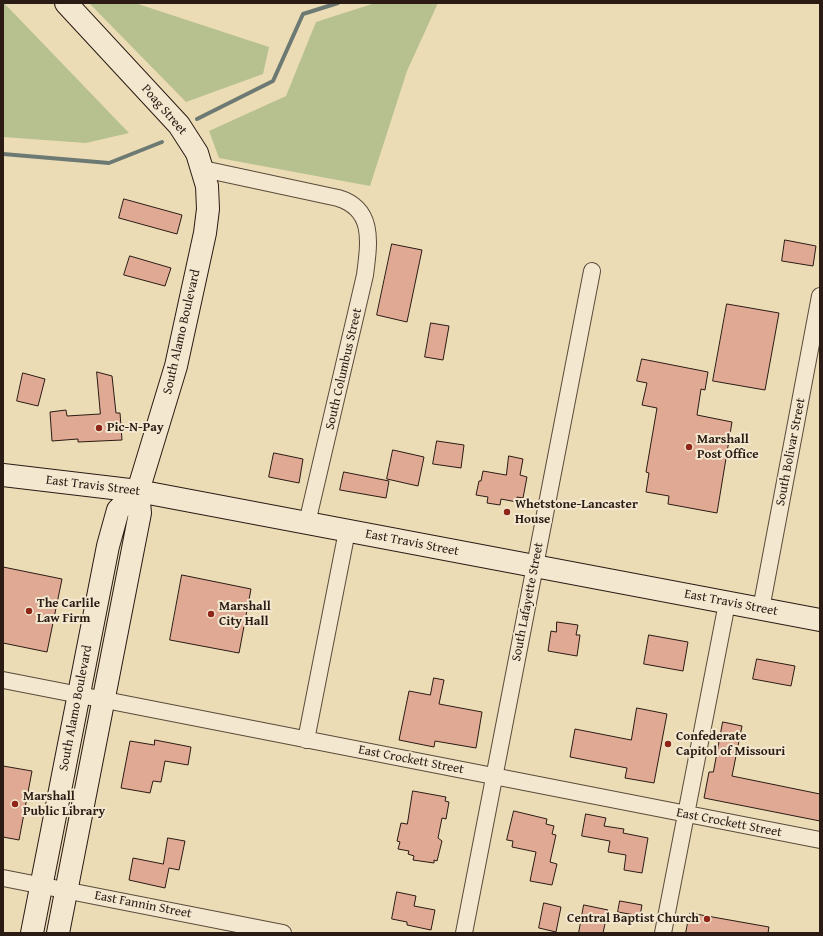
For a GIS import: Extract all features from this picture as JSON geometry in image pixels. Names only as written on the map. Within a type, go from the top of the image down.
[{"type":"street","name":"Poag Street","points":[[66,3],[179,125],[197,153],[203,169]]},
{"type":"street","name":"South Columbus Street","points":[[203,169],[349,201],[363,214],[366,224],[367,245],[365,275],[308,523]]},
{"type":"street","name":"South Alamo Boulevard","points":[[58,933],[140,513],[138,491],[174,371],[205,233],[208,209],[207,186],[203,169]]},
{"type":"street","name":"South Lafayette Street","points":[[464,933],[592,271]]},
{"type":"street","name":"South Bolivar Street","points":[[761,609],[820,296]]},
{"type":"street","name":"East Travis Street","points":[[3,475],[138,491],[820,620]]},
{"type":"street","name":"South Alamo Boulevard","points":[[32,933],[108,546],[118,510],[138,491]]},
{"type":"street","points":[[306,740],[347,531]]},
{"type":"street","points":[[663,933],[727,603]]},
{"type":"street","name":"East Crockett Street","points":[[3,680],[686,815],[820,840]]},
{"type":"street","name":"East Fannin Street","points":[[3,878],[266,931],[283,933]]},
{"type":"green space","points":[[3,3],[129,133],[86,143],[3,137]]},
{"type":"green space","points":[[89,3],[135,3],[269,47],[263,74],[186,102]]},
{"type":"green space","points":[[375,3],[438,3],[407,71],[370,186],[219,158],[209,131],[286,96],[316,22]]},
{"type":"building","points":[[124,199],[182,215],[177,234],[119,218]]},
{"type":"building","points":[[785,240],[816,246],[813,266],[782,261]]},
{"type":"building","points":[[392,244],[422,250],[407,322],[377,315]]},
{"type":"building","points":[[130,256],[171,268],[165,286],[124,275]]},
{"type":"building","points":[[727,304],[779,313],[765,390],[713,381]]},
{"type":"building","points":[[431,323],[449,326],[443,360],[425,357]]},
{"type":"building","name":"Marshall Post Office","points":[[642,359],[708,372],[705,390],[701,389],[697,415],[732,422],[717,513],[668,504],[669,496],[646,492],[649,473],[646,472],[657,408],[642,405],[647,383],[637,381]]},
{"type":"building","points":[[97,372],[112,376],[116,413],[120,413],[122,440],[78,442],[78,439],[52,441],[50,412],[66,410],[67,416],[100,414]]},
{"type":"building","points":[[23,373],[45,379],[38,406],[17,401]]},
{"type":"building","points":[[437,441],[464,445],[461,468],[433,464]]},
{"type":"building","points":[[393,450],[424,457],[418,486],[387,479]]},
{"type":"building","points":[[274,453],[303,459],[299,483],[269,477]]},
{"type":"building","points":[[509,456],[523,459],[520,475],[527,477],[523,498],[517,497],[517,502],[501,499],[500,505],[487,503],[488,497],[476,495],[483,471],[506,475]]},
{"type":"building","points":[[344,472],[389,481],[386,498],[340,490]]},
{"type":"building","name":"The Carlile Law Firm","points":[[3,567],[62,579],[47,652],[3,643]]},
{"type":"building","name":"Marshall City Hall","points":[[182,575],[251,589],[239,653],[170,640]]},
{"type":"building","points":[[557,622],[578,625],[576,635],[580,635],[577,656],[548,651],[551,631],[556,632]]},
{"type":"building","points":[[649,635],[688,642],[683,671],[644,664]]},
{"type":"building","points":[[757,659],[795,666],[791,686],[753,679]]},
{"type":"building","points":[[434,678],[444,680],[439,704],[482,712],[476,748],[435,741],[434,747],[399,740],[409,691],[430,695]]},
{"type":"building","points":[[637,708],[667,714],[654,783],[625,778],[627,768],[570,757],[575,729],[631,740]]},
{"type":"building","points":[[723,722],[742,726],[732,776],[820,794],[820,821],[704,798],[709,772],[713,772]]},
{"type":"building","points":[[155,740],[191,747],[188,765],[165,761],[161,782],[153,781],[150,793],[121,788],[130,741],[154,745]]},
{"type":"building","name":"Marshall Public Library","points":[[3,766],[32,771],[19,840],[3,837]]},
{"type":"building","points":[[413,791],[446,797],[445,801],[449,802],[446,819],[442,818],[438,838],[442,841],[437,861],[434,860],[434,863],[413,860],[414,856],[408,854],[409,851],[398,849],[400,842],[397,841],[401,823],[407,824]]},
{"type":"building","points":[[514,811],[547,819],[546,824],[554,826],[552,834],[556,835],[550,862],[557,864],[552,885],[530,881],[536,852],[512,847],[513,841],[507,840]]},
{"type":"building","points":[[586,814],[606,818],[604,826],[624,829],[623,833],[648,838],[642,873],[624,870],[626,855],[608,852],[610,841],[582,836]]},
{"type":"building","points":[[168,838],[185,841],[179,870],[169,868],[165,888],[129,880],[133,858],[163,864]]},
{"type":"building","points":[[397,892],[416,896],[414,906],[435,910],[431,930],[407,925],[407,922],[392,919]]},
{"type":"building","points":[[620,901],[642,905],[640,916],[618,912]]},
{"type":"building","points":[[544,903],[561,907],[556,932],[539,928]]},
{"type":"building","points":[[584,905],[608,910],[603,933],[579,933]]},
{"type":"building","name":"Central Baptist Church","points":[[690,913],[769,927],[768,933],[686,933]]},
{"type":"waterway","points":[[197,119],[273,81],[303,14],[338,3]]},
{"type":"waterway","points":[[3,154],[109,163],[162,142]]},
{"type":"place","name":"Pic-N-Pay","points":[[99,428]]},
{"type":"place","name":"Marshall Post Office","points":[[689,447]]},
{"type":"place","name":"Whetstone-Lancaster House","points":[[507,512]]},
{"type":"place","name":"The Carlile Law Firm","points":[[29,611]]},
{"type":"place","name":"Marshall City Hall","points":[[211,614]]},
{"type":"place","name":"Confederate Capitol of Missouri","points":[[668,744]]},
{"type":"place","name":"Marshall Public Library","points":[[15,804]]},
{"type":"place","name":"Central Baptist Church","points":[[707,919]]}]
